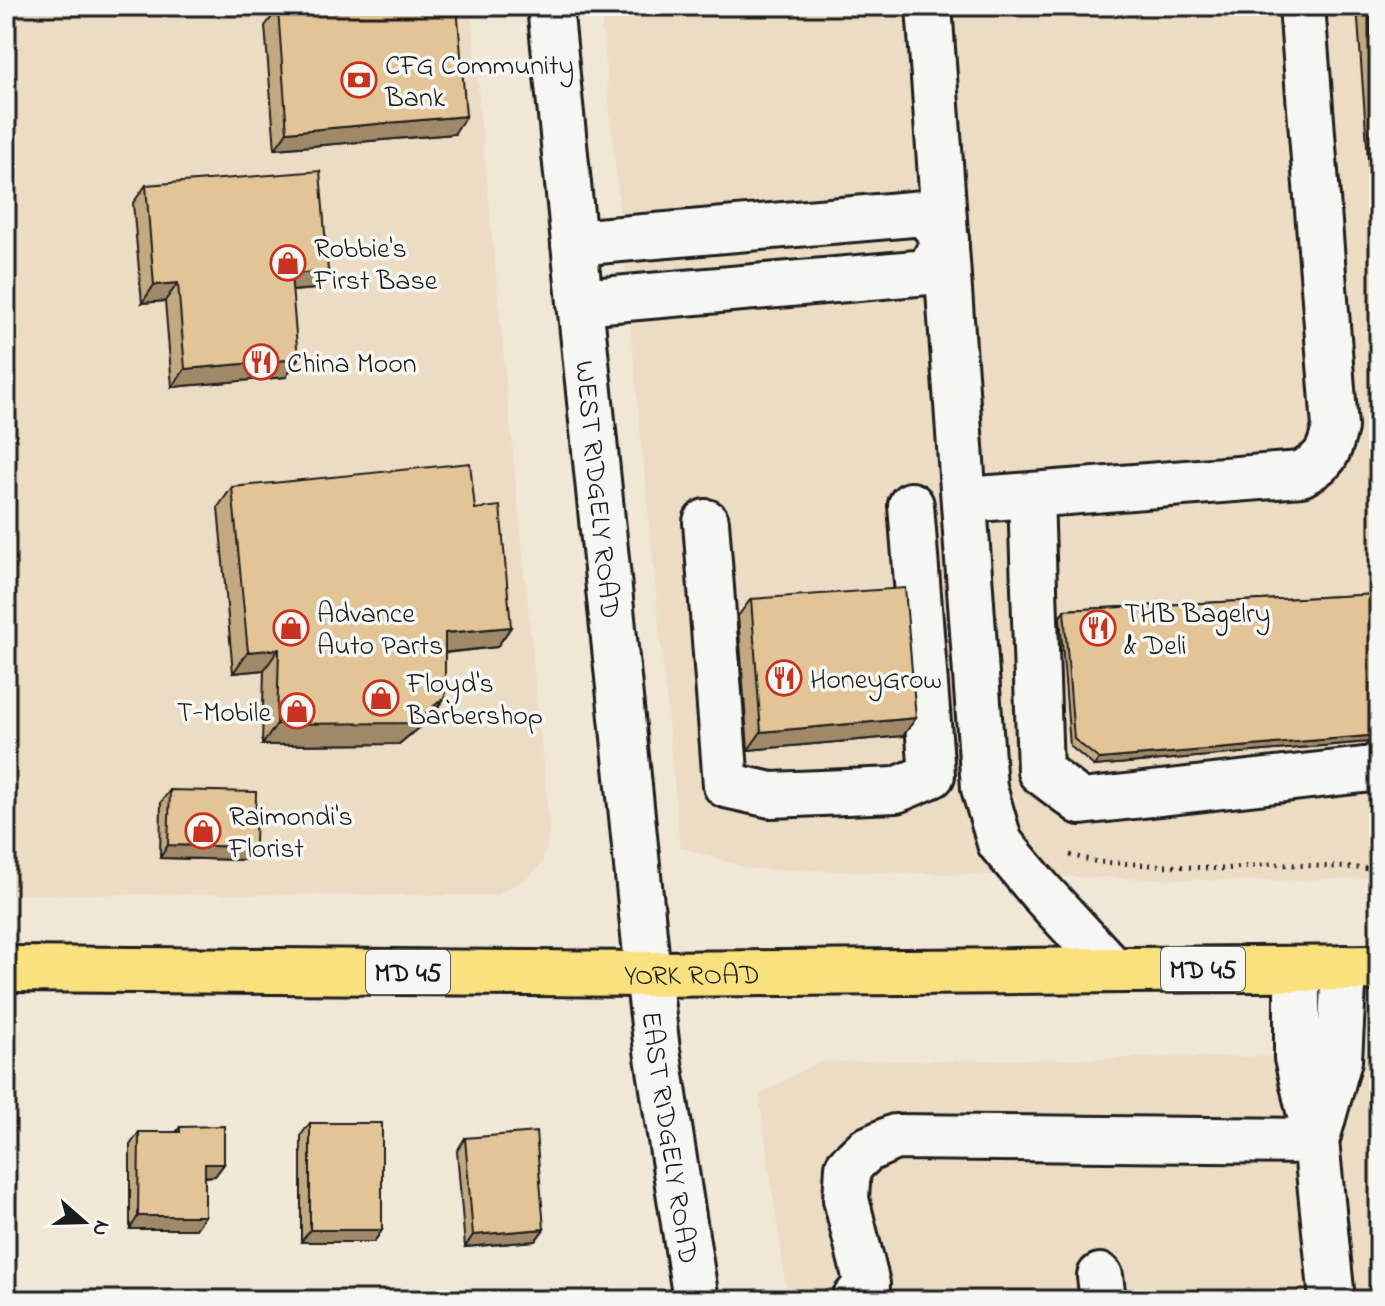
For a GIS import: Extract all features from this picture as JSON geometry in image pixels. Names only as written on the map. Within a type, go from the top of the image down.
[{"type":"main road","name":"YORK ROAD","points":[[6,969],[648,974],[1362,968]]},
{"type":"street","name":"WEST RIDGELY ROAD","points":[[550,6],[648,974]]},
{"type":"street","points":[[929,6],[984,788],[1000,843],[1113,970]]},
{"type":"street","points":[[965,500],[1301,474],[1321,464],[1331,447],[1335,427],[1302,6]]},
{"type":"street","points":[[574,243],[924,213],[946,239]]},
{"type":"street","points":[[580,302],[928,272],[946,239]]},
{"type":"street","points":[[1031,496],[1040,771],[1081,802],[1372,769],[1379,765]]},
{"type":"street","points":[[706,522],[726,785],[771,795],[896,790],[932,775],[911,505]]},
{"type":"street","points":[[1316,1141],[1362,968]]},
{"type":"street","points":[[1297,969],[1297,1058],[1316,1141],[1330,1284]]},
{"type":"street","name":"EAST RIDGELY ROAD","points":[[648,974],[696,1300]]},
{"type":"street","points":[[854,1300],[867,1284],[846,1199],[848,1167],[866,1150],[895,1137],[1316,1141]]},
{"type":"path","points":[[1013,858],[1060,853],[1098,862],[1224,869],[1271,864],[1379,869]]},
{"type":"shaded area","points":[[6,6],[470,6],[549,825],[547,848],[541,864],[528,877],[497,895],[6,894]]},
{"type":"shaded area","points":[[600,6],[1379,6],[1379,878],[1248,881],[750,869],[680,847]]},
{"type":"shaded area","points":[[1379,1055],[1379,1300],[788,1300],[759,1095],[818,1062]]},
{"type":"building","name":"CFG Community Bank","points":[[307,6],[457,6],[466,116],[287,132],[278,9]]},
{"type":"building","points":[[1369,6],[1379,6],[1379,146]]},
{"type":"building","points":[[320,171],[328,271],[291,274],[298,359],[185,369],[178,283],[154,285],[146,185]]},
{"type":"building","points":[[470,463],[475,509],[500,506],[511,627],[445,633],[445,697],[413,723],[277,724],[279,649],[248,652],[232,487]]},
{"type":"building","points":[[905,588],[916,718],[761,732],[751,599]]},
{"type":"building","points":[[1379,594],[1379,735],[1099,759],[1074,739],[1064,610]]},
{"type":"building","name":"Raimondi's Florist","points":[[170,790],[256,792],[255,847],[168,845]]},
{"type":"building","points":[[310,1123],[382,1123],[382,1230],[310,1230]]},
{"type":"building","points":[[224,1126],[224,1164],[205,1164],[205,1216],[138,1216],[139,1132],[180,1132],[180,1127]]},
{"type":"building","points":[[536,1132],[544,1229],[473,1235],[465,1138]]},
{"type":"building","points":[[6,1191],[15,1193],[6,1227]]},
{"type":"place","name":"CFG Community Bank","points":[[359,80]]},
{"type":"place","name":"Robbie's First Base","points":[[288,263]]},
{"type":"place","name":"China Moon","points":[[261,362]]},
{"type":"place","name":"Advance Auto Parts","points":[[291,628]]},
{"type":"place","name":"THB Bagelry & Deli","points":[[1098,628]]},
{"type":"place","name":"HoneyGrow","points":[[784,678]]},
{"type":"place","name":"Floyd's Barbershop","points":[[381,698]]},
{"type":"place","name":"T-Mobile","points":[[297,711]]},
{"type":"place","name":"Raimondi's Florist","points":[[203,831]]}]
